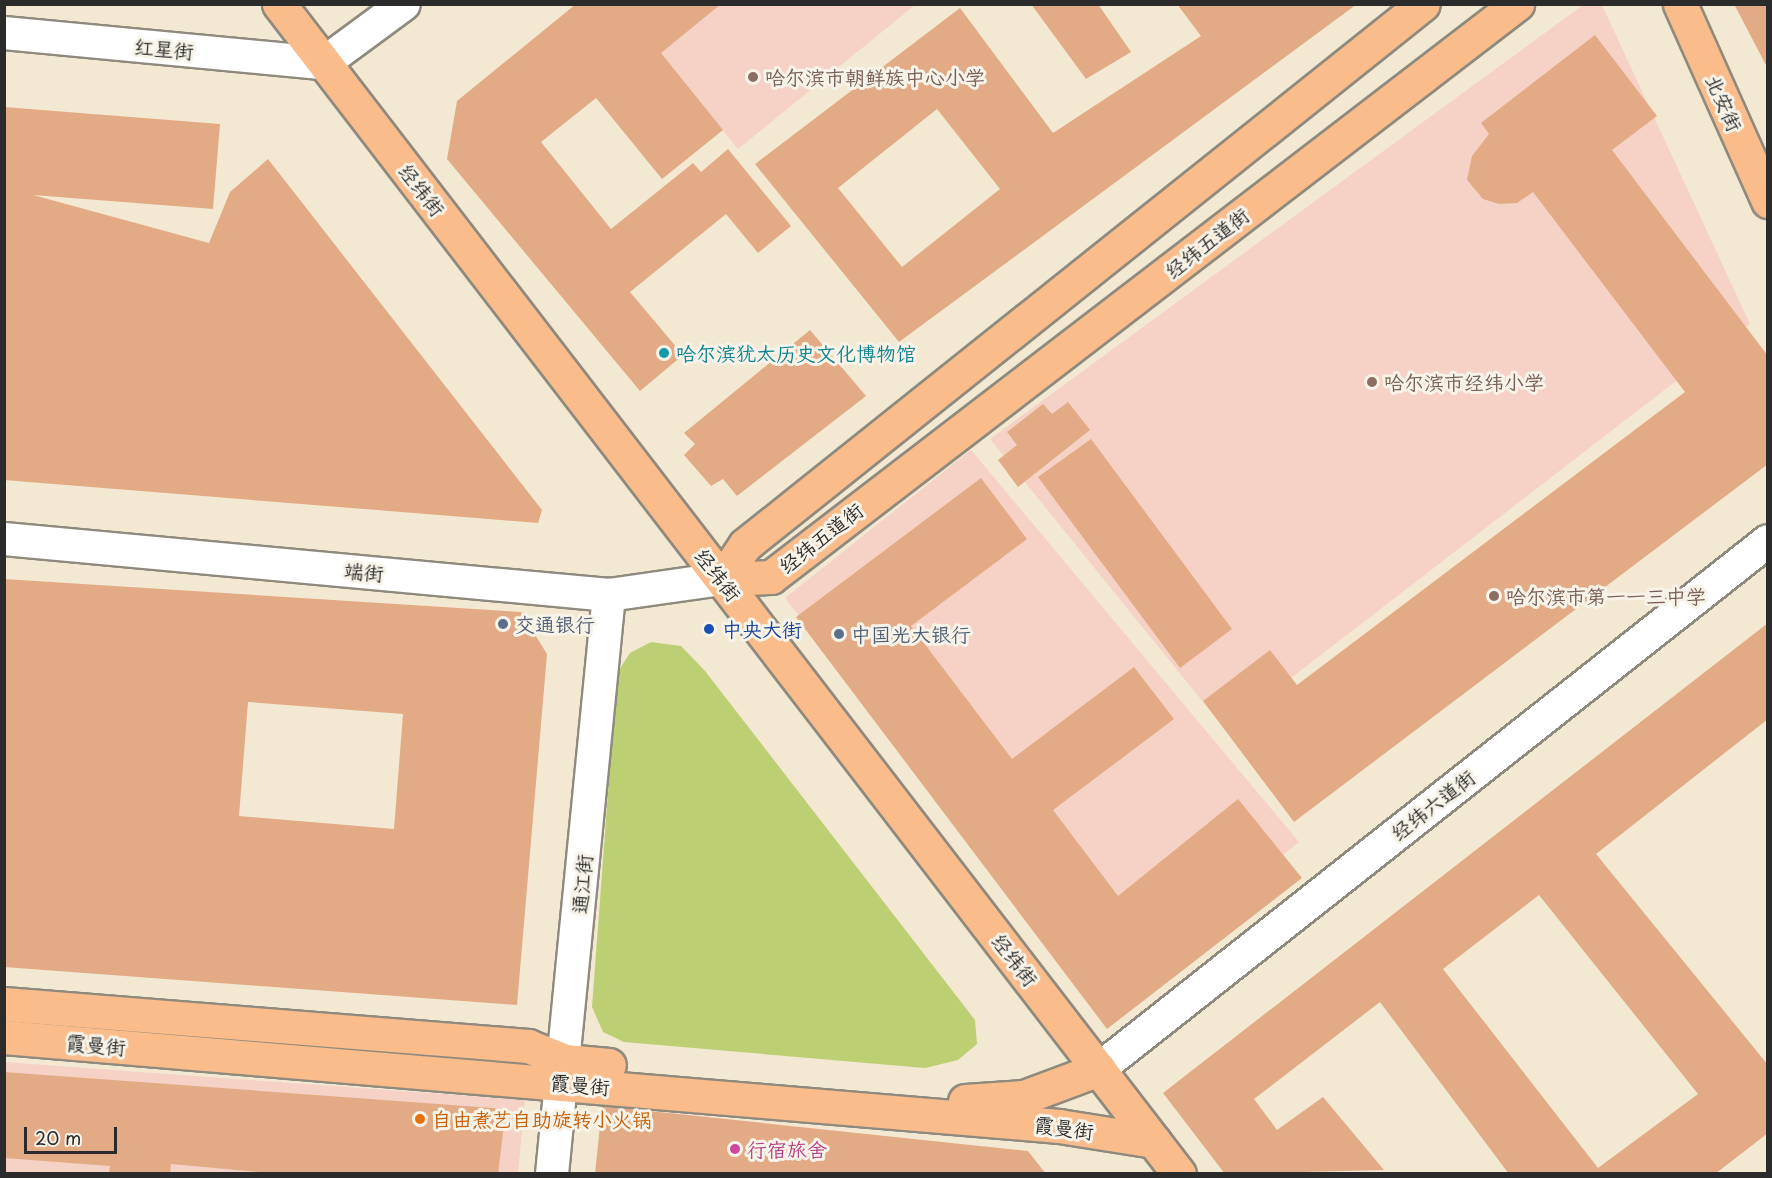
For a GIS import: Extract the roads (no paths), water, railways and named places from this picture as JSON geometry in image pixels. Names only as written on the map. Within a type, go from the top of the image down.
[{"type":"main road","name":"经纬街","points":[[279,4],[1179,1173]]},
{"type":"main road","points":[[722,579],[745,545],[1423,4]]},
{"type":"main road","name":"经纬五道街","points":[[722,579],[771,577],[1517,4]]},
{"type":"main road","name":"北安街","points":[[1680,4],[1767,201]]},
{"type":"main road","name":"霞曼街","points":[[4,1004],[528,1046],[564,1072],[1059,1126],[1154,1141]]},
{"type":"main road","name":"霞曼街","points":[[4,1037],[564,1072],[980,1102],[1024,1097],[1099,1069]]},
{"type":"street","points":[[324,63],[404,4]]},
{"type":"street","name":"红星街","points":[[4,33],[324,63]]},
{"type":"street","name":"端街","points":[[4,539],[609,595],[722,579]]},
{"type":"street","name":"经纬六道街","points":[[1099,1069],[1767,541]]},
{"type":"street","name":"通江街","points":[[552,1173],[564,1072],[609,595]]},
{"type":"place","name":"哈尔滨市朝鲜族中心小学","points":[[753,77]]},
{"type":"place","name":"哈尔滨犹太历史文化博物馆","points":[[664,353]]},
{"type":"place","name":"哈尔滨市经纬小学","points":[[1372,382]]},
{"type":"place","name":"哈尔滨市第一一三中学","points":[[1494,596]]},
{"type":"place","name":"交通银行","points":[[503,624]]},
{"type":"place","name":"中央大街","points":[[709,629]]},
{"type":"place","name":"中国光大银行","points":[[839,634]]},
{"type":"place","name":"自由煮艺自助旋转小火锅","points":[[420,1119]]},
{"type":"place","name":"行宿旅舍","points":[[735,1149]]}]
